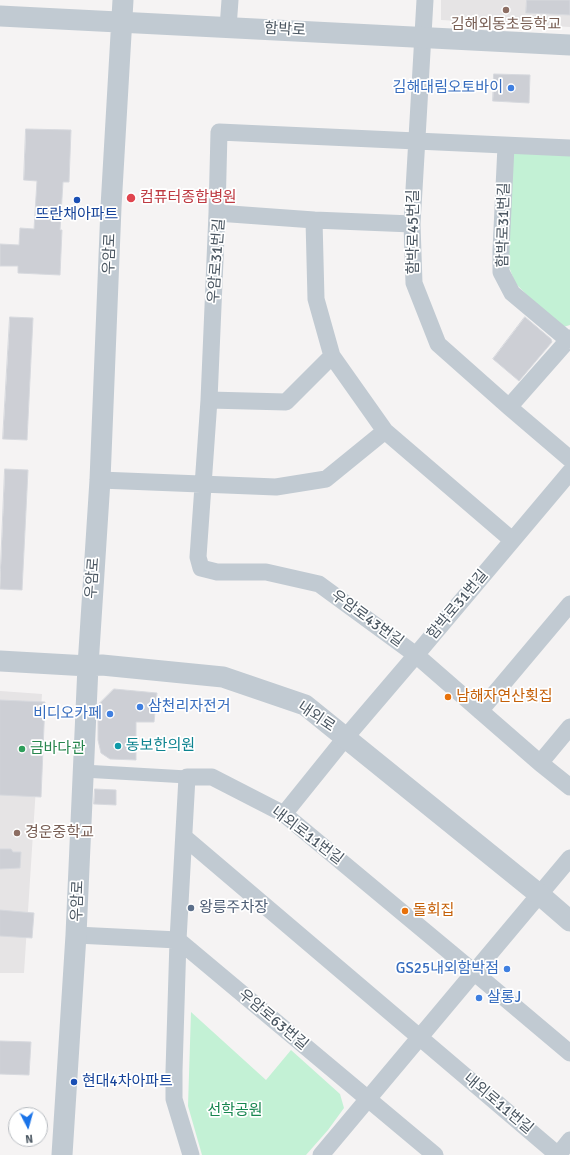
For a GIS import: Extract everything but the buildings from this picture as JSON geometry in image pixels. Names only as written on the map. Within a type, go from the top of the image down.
[{"type":"street","name":"우암로","points":[[62,1155],[76,935],[88,666],[100,480],[111,207],[123,0]]},
{"type":"street","points":[[228,28],[230,0]]},
{"type":"street","name":"함박로45번길","points":[[425,0],[412,224],[414,283],[438,344],[570,459]]},
{"type":"street","name":"함박로","points":[[0,16],[570,46]]},
{"type":"street","points":[[218,213],[219,132],[570,148]]},
{"type":"street","name":"함박로31번길","points":[[506,146],[501,272],[512,293],[569,339]]},
{"type":"street","name":"우암로31번길","points":[[202,484],[209,400],[218,213],[314,220],[412,224]]},
{"type":"street","points":[[314,220],[316,299],[332,356],[385,431],[512,540]]},
{"type":"street","points":[[509,407],[569,339]]},
{"type":"street","points":[[209,400],[286,402],[332,356]]},
{"type":"street","points":[[100,480],[276,488],[326,479],[385,431]]},
{"type":"street","name":"함박로31번길","points":[[284,814],[346,737],[570,472]]},
{"type":"street","name":"우암로43번길","points":[[202,484],[198,557],[201,568],[217,572],[266,572],[319,584],[416,655],[540,763],[570,787]]},
{"type":"street","points":[[480,711],[570,604]]},
{"type":"street","name":"내외로","points":[[0,661],[88,666],[102,665],[224,677],[305,705],[570,921]]},
{"type":"street","points":[[540,763],[570,727]]},
{"type":"street","name":"내외로11번길","points":[[83,772],[212,777],[284,814],[475,972],[570,1053]]},
{"type":"street","points":[[187,777],[178,940],[174,1098],[191,1155]]},
{"type":"street","name":"내외로11번길","points":[[184,837],[558,1155]]},
{"type":"street","points":[[322,1155],[570,858]]},
{"type":"street","points":[[76,935],[178,940]]},
{"type":"street","name":"우암로63번길","points":[[178,940],[368,1099]]},
{"type":"street","points":[[368,1099],[435,1155]]},
{"type":"street","points":[[558,1155],[570,1140]]},
{"type":"shaded area","name":"김해외동초등학교","points":[[441,0],[570,0],[570,27],[441,20]]},
{"type":"shaded area","name":"경운중학교","points":[[0,691],[42,694],[24,973],[0,973]]},
{"type":"green space","points":[[508,153],[570,153],[570,325],[560,328],[515,283],[508,264]]},
{"type":"green space","name":"선학공원","points":[[191,1012],[266,1080],[291,1050],[340,1094],[344,1108],[328,1130],[306,1155],[202,1155],[188,1106]]},
{"type":"place","name":"김해외동초등학교","points":[[506,10]]},
{"type":"place","name":"김해대림오토바이","points":[[511,88]]},
{"type":"place","name":"컴퓨터종합병원","points":[[131,198]]},
{"type":"place","name":"뜨란채아파트","points":[[77,200]]},
{"type":"place","name":"남해자연산횟집","points":[[448,697]]},
{"type":"place","name":"삼천리자전거","points":[[140,707]]},
{"type":"place","name":"비디오카페","points":[[110,714]]},
{"type":"place","name":"동보한의원","points":[[118,746]]},
{"type":"place","name":"금바다관","points":[[22,749]]},
{"type":"place","name":"경운중학교","points":[[17,833]]},
{"type":"place","name":"왕릉주차장","points":[[191,908]]},
{"type":"place","name":"돌회집","points":[[405,911]]},
{"type":"place","name":"GS25내외함박점","points":[[507,969]]},
{"type":"place","name":"살롱J","points":[[479,998]]},
{"type":"place","name":"현대4차아파트","points":[[74,1082]]}]
